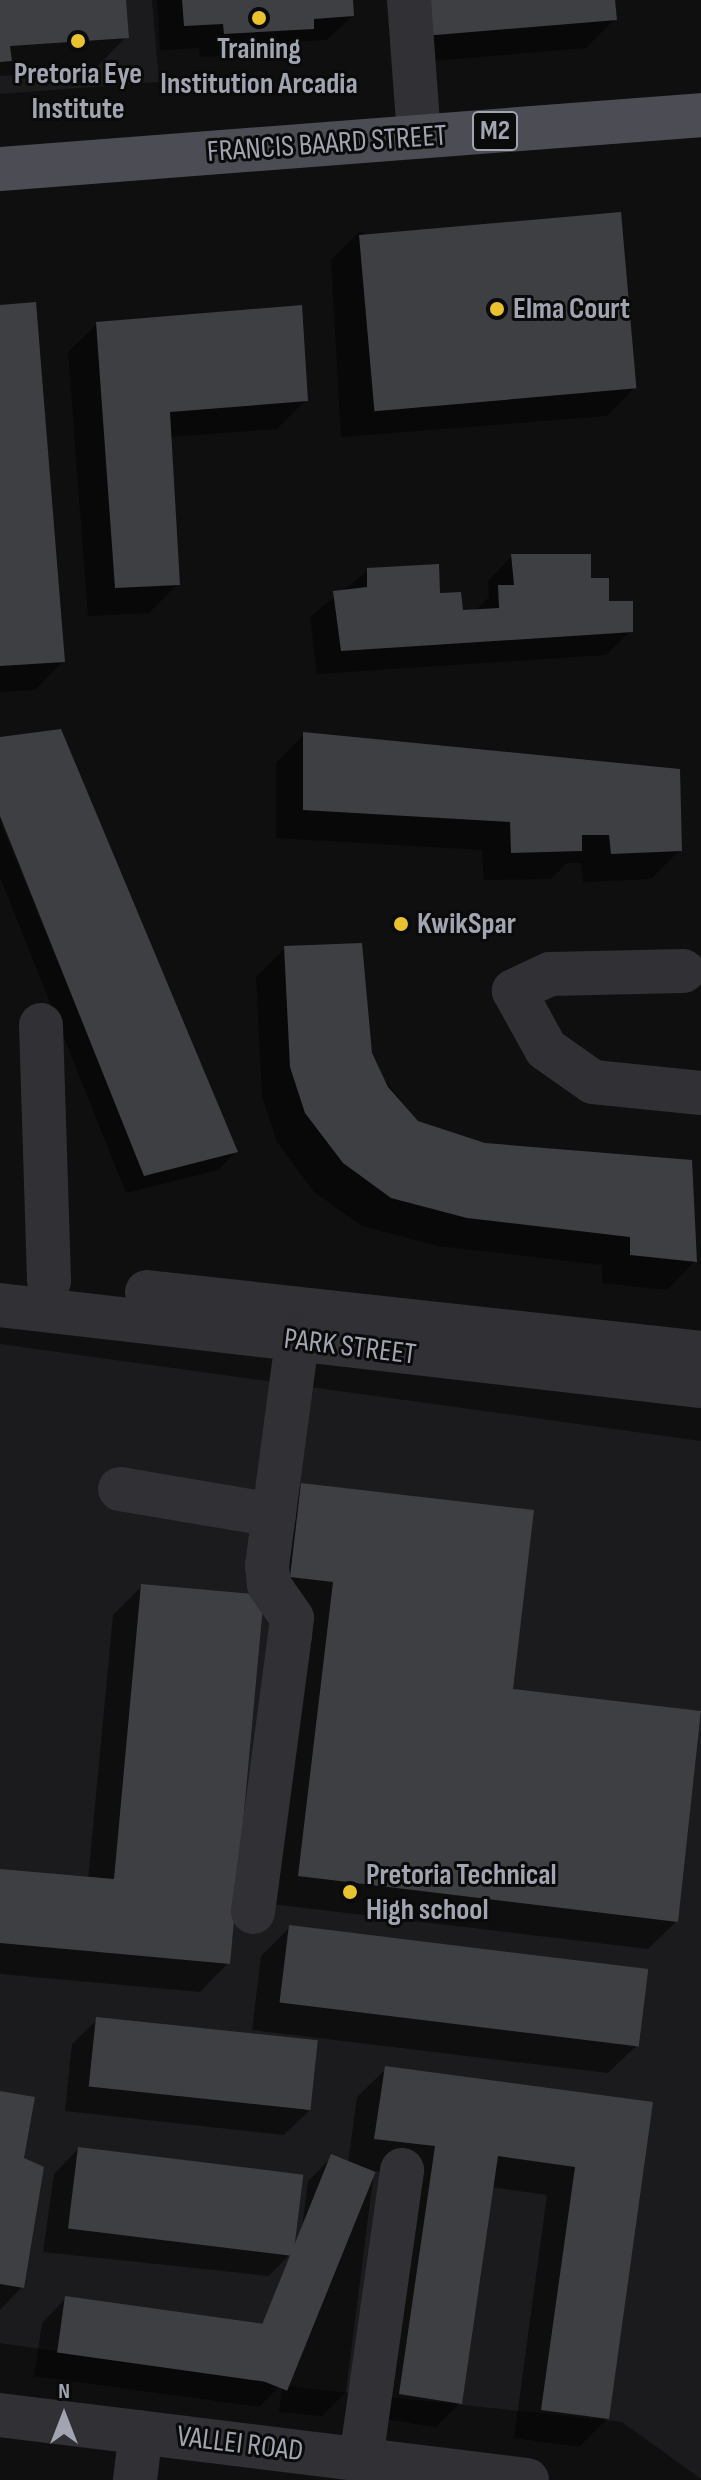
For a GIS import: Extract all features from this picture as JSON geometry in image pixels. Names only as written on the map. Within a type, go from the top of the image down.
[{"type":"main road","name":"FRANCIS BAARD STREET","points":[[0,169],[701,115]]},
{"type":"street","points":[[409,0],[419,137]]},
{"type":"street","points":[[683,971],[550,974],[514,991],[546,1049],[593,1082],[701,1093]]},
{"type":"street","points":[[41,1025],[49,1281]]},
{"type":"street","name":"PARK STREET","points":[[0,1276],[701,1353]]},
{"type":"street","name":"PARK STREET","points":[[0,1305],[701,1386]]},
{"type":"street","points":[[253,1912],[292,1618],[269,1585],[274,1515],[297,1341]]},
{"type":"street","points":[[120,1489],[274,1515]]},
{"type":"street","points":[[361,2459],[402,2170]]},
{"type":"street","name":"VALLEI ROAD","points":[[0,2415],[527,2480]]},
{"type":"street","points":[[135,2480],[141,2432]]},
{"type":"shaded area","name":"Pretoria Eye Institute","points":[[0,0],[152,0],[159,82],[0,94]]},
{"type":"shaded area","name":"Pretoria Technical High school","points":[[0,1344],[701,1441],[701,2479],[622,2422],[303,2388],[0,2343]]},
{"type":"building","points":[[0,0],[126,0],[129,38],[10,46],[12,61],[0,62]]},
{"type":"building","name":"Training Institution Arcadia","points":[[182,0],[353,0],[354,16],[314,19],[314,29],[224,34],[223,24],[184,26]]},
{"type":"building","points":[[421,0],[615,0],[617,20],[424,36]]},
{"type":"building","name":"Elma Court","points":[[621,212],[636,388],[374,411],[359,235]]},
{"type":"building","points":[[36,302],[65,662],[0,666],[0,305]]},
{"type":"building","points":[[302,305],[308,401],[170,412],[180,585],[115,588],[96,322]]},
{"type":"building","points":[[511,554],[591,554],[591,578],[609,578],[609,601],[633,601],[633,632],[341,651],[333,591],[367,587],[367,568],[439,564],[440,593],[461,592],[463,610],[499,608],[498,585],[514,585]]},
{"type":"building","points":[[61,729],[238,1152],[144,1176],[0,816],[0,737]]},
{"type":"building","points":[[303,732],[680,769],[682,851],[611,854],[609,835],[582,835],[582,851],[511,853],[510,822],[303,810]]},
{"type":"building","points":[[362,943],[372,1053],[388,1087],[418,1121],[485,1143],[692,1160],[697,1262],[630,1255],[630,1237],[467,1218],[391,1198],[343,1163],[305,1113],[290,1067],[284,946]]},
{"type":"building","points":[[301,1483],[534,1510],[513,1689],[701,1711],[678,1922],[298,1876],[333,1582],[290,1577]]},
{"type":"building","points":[[141,1584],[264,1595],[230,1964],[0,1943],[0,1869],[114,1879]]},
{"type":"building","points":[[289,1925],[648,1969],[639,2047],[279,2002]]},
{"type":"building","points":[[96,2017],[318,2040],[310,2110],[89,2087]]},
{"type":"building","points":[[385,2066],[653,2102],[609,2419],[541,2410],[575,2167],[498,2156],[462,2404],[399,2394],[435,2146],[374,2139]]},
{"type":"building","points":[[0,2091],[35,2097],[24,2158],[44,2167],[24,2288],[0,2284]]},
{"type":"building","points":[[78,2147],[303,2175],[293,2256],[68,2228]]},
{"type":"building","points":[[331,2154],[376,2172],[287,2391],[243,2373]]},
{"type":"building","points":[[65,2296],[294,2328],[286,2385],[57,2352]]},
{"type":"place","name":"Training Institution Arcadia","points":[[259,18]]},
{"type":"place","name":"Pretoria Eye Institute","points":[[78,41]]},
{"type":"place","name":"Elma Court","points":[[497,309]]},
{"type":"place","name":"KwikSpar","points":[[401,924]]},
{"type":"place","name":"Pretoria Technical High school","points":[[350,1892]]}]
